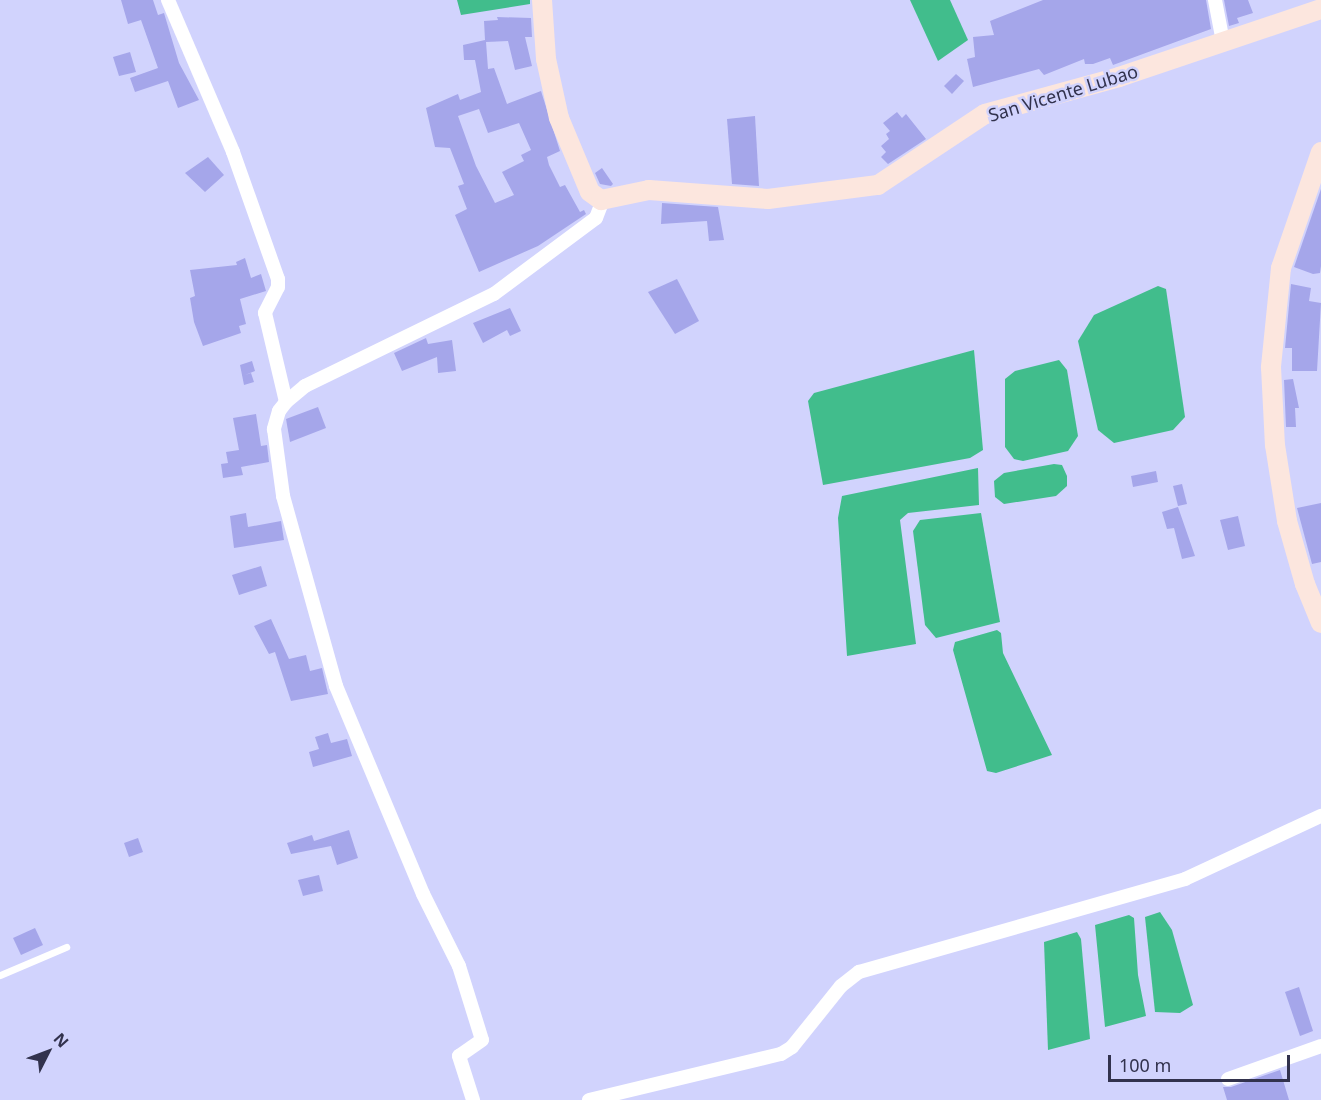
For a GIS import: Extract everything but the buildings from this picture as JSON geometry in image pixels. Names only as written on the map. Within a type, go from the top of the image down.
[{"type":"street","points":[[168,0],[233,152],[278,279],[278,287],[265,313],[286,402]]},
{"type":"street","points":[[542,0],[546,59],[559,118],[590,192],[618,196]]},
{"type":"street","points":[[1215,0],[1223,42]]},
{"type":"street","name":"San Vicente Lubao","points":[[618,196],[649,190],[768,199],[862,189],[893,178],[985,114],[1119,77],[1321,9]]},
{"type":"street","points":[[1321,152],[1281,268],[1271,367],[1275,445],[1287,521],[1305,585],[1321,623]]},
{"type":"street","points":[[473,1100],[459,1056],[482,1040],[459,966],[423,894],[336,686],[319,636],[283,496],[274,429],[279,411],[305,386],[494,294],[596,218],[618,196]]},
{"type":"street","points":[[589,1100],[781,1054],[792,1047],[841,986],[859,972],[1185,879],[1321,816]]},
{"type":"street","points":[[1228,1079],[1321,1046]]},
{"type":"lane","points":[[0,975],[66,947]]},
{"type":"shaded area","points":[[457,0],[530,0],[530,4],[461,15]]},
{"type":"shaded area","points":[[910,0],[950,0],[968,40],[938,61]]},
{"type":"shaded area","points":[[1158,286],[1166,289],[1185,417],[1173,430],[1114,443],[1098,430],[1078,341],[1094,315]]},
{"type":"shaded area","points":[[974,350],[983,450],[970,458],[823,485],[808,401],[814,393]]},
{"type":"shaded area","points":[[1059,360],[1067,370],[1078,436],[1068,451],[1023,461],[1014,459],[1005,447],[1005,379],[1015,371]]},
{"type":"shaded area","points":[[1054,464],[1062,465],[1067,476],[1067,486],[1056,496],[1004,504],[995,497],[994,481],[1004,473]]},
{"type":"shaded area","points":[[978,468],[979,505],[908,513],[900,520],[916,644],[847,656],[838,518],[842,496]]},
{"type":"shaded area","points":[[981,513],[1000,622],[936,638],[925,625],[913,531],[920,520]]},
{"type":"shaded area","points":[[997,630],[1001,633],[1003,653],[1052,755],[996,773],[987,771],[953,650],[955,642]]},
{"type":"shaded area","points":[[1160,912],[1172,930],[1193,1005],[1180,1013],[1155,1012],[1145,917]]},
{"type":"shaded area","points":[[1129,915],[1134,918],[1138,975],[1146,1016],[1105,1027],[1095,925]]},
{"type":"shaded area","points":[[1077,932],[1081,939],[1090,1039],[1048,1050],[1044,942]]}]
